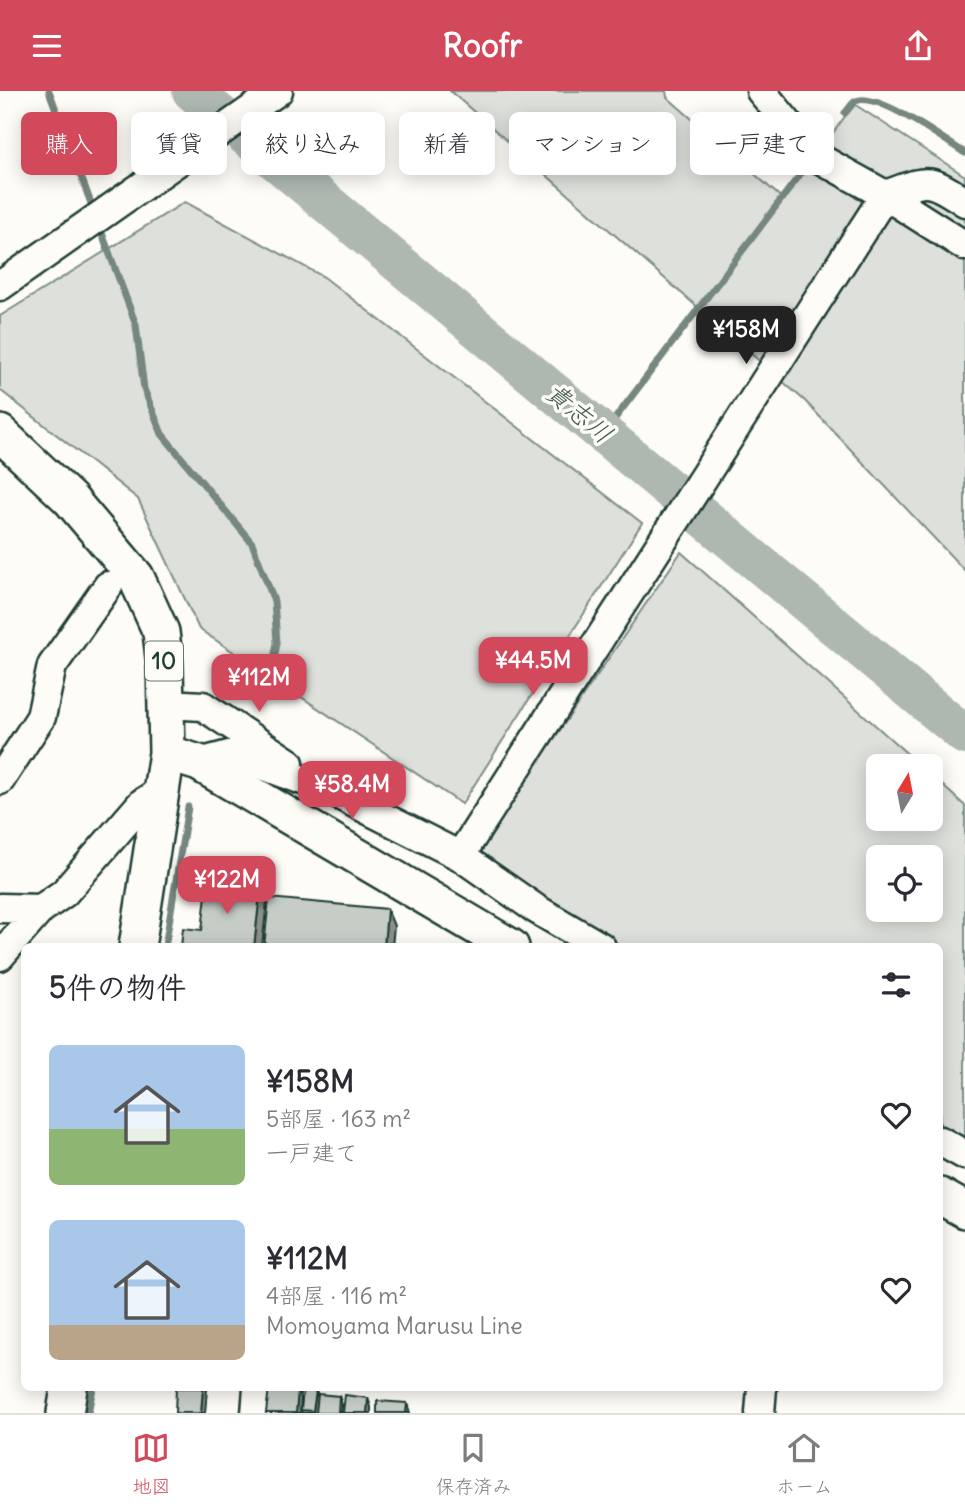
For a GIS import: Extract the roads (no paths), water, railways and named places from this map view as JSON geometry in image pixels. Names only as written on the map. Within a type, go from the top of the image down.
[{"type":"main road","name":"10","points":[[0,433],[70,499],[136,577],[161,632],[166,704],[183,758],[161,791],[138,943]]},
{"type":"main road","points":[[183,758],[504,943]]},
{"type":"main road","points":[[943,1198],[965,1210]]},
{"type":"main road","points":[[65,1413],[69,1391]]},
{"type":"street","points":[[0,286],[278,91]]},
{"type":"street","points":[[761,91],[815,156],[885,195],[965,246]]},
{"type":"street","points":[[460,856],[885,195],[923,181],[938,184],[965,202]]},
{"type":"street","points":[[0,780],[41,717],[52,666],[108,586]]},
{"type":"street","points":[[166,704],[203,706],[329,790]]},
{"type":"street","points":[[183,758],[233,754],[329,790],[460,856],[536,909],[594,943]]},
{"type":"street","points":[[0,956],[41,909],[64,893],[142,803],[161,791]]},
{"type":"street","points":[[0,908],[41,909]]},
{"type":"street","points":[[943,1143],[965,1155]]},
{"type":"street","points":[[256,1413],[258,1391]]},
{"type":"street","points":[[760,1413],[762,1391]]},
{"type":"waterway","points":[[49,91],[95,214]]},
{"type":"waterway","name":"貴志川","points":[[192,91],[965,735]]},
{"type":"waterway","points":[[845,113],[856,101],[879,103],[911,119],[965,153]]},
{"type":"waterway","points":[[604,433],[799,176]]},
{"type":"waterway","points":[[99,225],[136,325],[144,389],[162,434],[252,543],[274,601],[277,643],[271,676],[264,689]]},
{"type":"waterway","points":[[166,943],[188,807]]},
{"type":"waterway","points":[[88,1413],[92,1391]]}]
